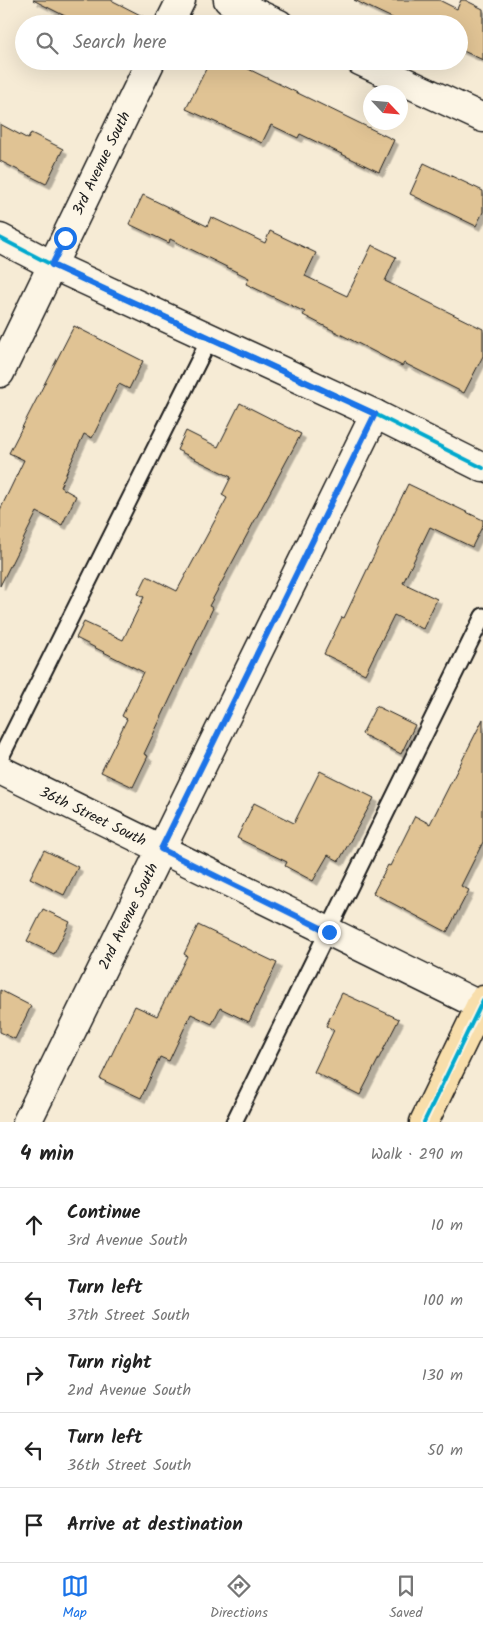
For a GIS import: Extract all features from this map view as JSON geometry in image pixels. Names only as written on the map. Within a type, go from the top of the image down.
[{"type":"main road","points":[[424,1122],[482,1004]]},
{"type":"street","points":[[173,15],[180,0]]},
{"type":"street","points":[[228,0],[260,15]]},
{"type":"street","name":"3rd Avenue South","points":[[0,373],[147,70]]},
{"type":"street","points":[[379,70],[483,118]]},
{"type":"street","points":[[0,238],[52,265],[375,414],[483,468]]},
{"type":"street","name":"2nd Avenue South","points":[[27,1122],[375,414]]},
{"type":"street","name":"36th Street South","points":[[0,770],[329,932],[482,1004]]},
{"type":"lane","points":[[0,759],[210,338]]},
{"type":"lane","points":[[234,1122],[483,616]]},
{"type":"building","points":[[33,0],[111,0],[140,15],[63,15]]},
{"type":"building","points":[[354,0],[439,0],[457,9],[461,0],[465,0],[483,9],[483,60],[468,53],[468,15],[386,15]]},
{"type":"building","points":[[206,70],[250,70],[363,125],[363,130],[373,130],[394,140],[379,172],[300,134],[298,138],[271,125],[262,143],[186,109]]},
{"type":"building","points":[[0,124],[28,139],[31,133],[63,149],[46,184],[0,161]]},
{"type":"building","points":[[424,163],[483,191],[483,212],[476,226],[410,194]]},
{"type":"building","points":[[143,195],[207,226],[211,217],[265,243],[270,231],[316,253],[305,276],[347,296],[372,245],[396,257],[385,281],[483,329],[483,356],[464,393],[404,363],[402,366],[303,315],[305,312],[246,284],[249,278],[170,239],[169,243],[129,224]]},
{"type":"building","points":[[74,326],[143,361],[129,389],[119,384],[92,438],[84,434],[60,487],[76,496],[62,525],[37,512],[0,586],[0,510],[24,460],[9,453]]},
{"type":"building","points":[[240,403],[301,434],[209,606],[213,608],[144,754],[148,756],[133,787],[101,772],[127,719],[122,716],[143,672],[76,638],[84,622],[123,640],[144,597],[138,594],[147,576],[177,591],[227,498],[222,495],[231,477],[177,450],[186,431],[218,447]]},
{"type":"building","points":[[408,484],[483,520],[483,525],[472,547],[430,527],[403,583],[437,599],[423,629],[394,615],[365,674],[324,654],[342,617],[344,618]]},
{"type":"building","points":[[376,706],[415,725],[401,754],[362,734]]},
{"type":"building","points":[[483,719],[483,842],[461,886],[469,890],[447,932],[373,893],[388,865],[390,866],[415,816],[430,824]]},
{"type":"building","points":[[320,771],[374,798],[339,861],[328,855],[313,881],[285,866],[287,862],[237,838],[254,803],[294,823]]},
{"type":"building","points":[[44,850],[78,867],[64,895],[30,878]]},
{"type":"building","points":[[43,909],[70,922],[54,954],[27,941]]},
{"type":"building","points":[[198,925],[277,963],[249,1022],[220,1008],[212,1024],[191,1014],[169,1061],[160,1057],[141,1098],[100,1079],[135,1006],[157,1016],[187,956],[184,954]]},
{"type":"building","points":[[0,990],[31,1006],[15,1039],[0,1032]]},
{"type":"building","points":[[342,993],[399,1019],[360,1095],[314,1072],[334,1030],[326,1026]]},
{"type":"transit line","points":[[0,238],[52,265],[375,414],[483,468]]},
{"type":"transit line","points":[[424,1122],[483,1000]]},
{"type":"route","points":[[65,238],[52,265],[375,414],[161,849],[329,932]]}]
